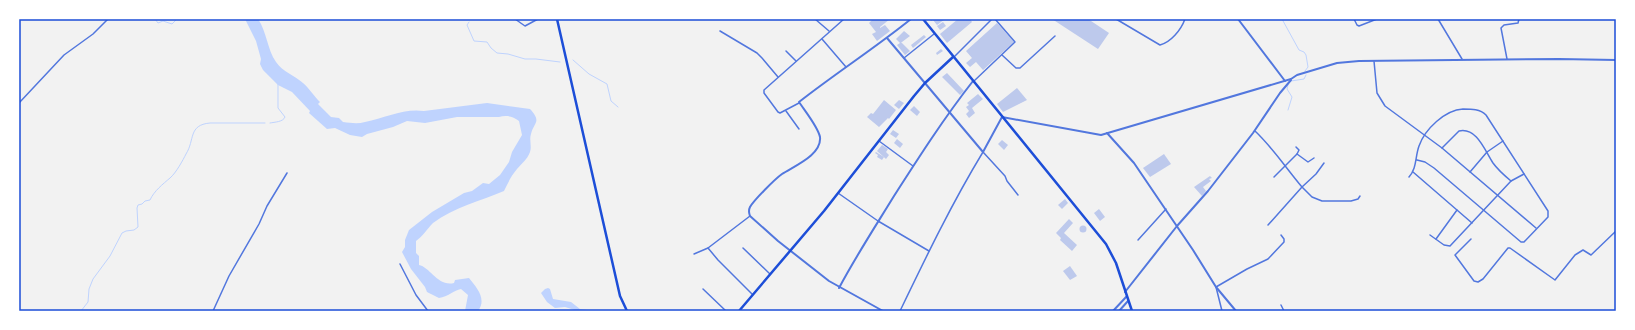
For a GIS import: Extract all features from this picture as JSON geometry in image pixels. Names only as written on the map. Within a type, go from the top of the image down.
[{"type":"main road","points":[[557,19],[620,296],[627,311]]},
{"type":"main road","points":[[923,19],[1106,244],[1116,263],[1132,311]]},
{"type":"main road","points":[[739,311],[838,193],[925,83],[953,57]]},
{"type":"street","points":[[19,103],[64,55],[93,34],[108,19]]},
{"type":"street","points":[[515,19],[525,26],[538,19]]},
{"type":"street","points":[[815,19],[829,31]]},
{"type":"street","points":[[844,19],[765,89],[764,93],[778,112],[783,113],[799,102],[911,19]]},
{"type":"street","points":[[953,57],[992,19]]},
{"type":"street","points":[[839,288],[859,251],[949,111],[974,81],[1015,42],[995,19]]},
{"type":"street","points":[[1116,19],[1160,45],[1165,43],[1179,31],[1185,19]]},
{"type":"street","points":[[1238,19],[1285,80]]},
{"type":"street","points":[[1354,19],[1359,26],[1377,19]]},
{"type":"street","points":[[1438,19],[1462,59]]},
{"type":"street","points":[[1507,59],[1501,28],[1504,25],[1518,23],[1519,19]]},
{"type":"street","points":[[720,31],[757,53],[778,77]]},
{"type":"street","points":[[904,58],[934,34]]},
{"type":"street","points":[[1002,55],[1016,68],[1020,68],[1055,36]]},
{"type":"street","points":[[887,38],[1005,176],[1006,181],[1018,195]]},
{"type":"street","points":[[822,39],[846,67]]},
{"type":"street","points":[[786,51],[796,61]]},
{"type":"street","points":[[1125,292],[1177,226],[1208,191],[1255,131],[1280,93],[1291,79],[1297,75],[1337,63],[1374,61],[1462,59],[1616,60]]},
{"type":"street","points":[[1374,61],[1376,87],[1380,100],[1385,106],[1442,148],[1536,228]]},
{"type":"street","points":[[900,311],[943,220],[1002,117],[1101,135],[1291,79]]},
{"type":"street","points":[[799,102],[818,130],[820,136],[819,144],[812,155],[784,172],[771,184],[750,206],[748,212],[750,216],[790,251],[839,288],[883,311]]},
{"type":"street","points":[[1409,178],[1413,172],[1417,160],[1419,147],[1425,135],[1432,127],[1450,113],[1458,110],[1472,109],[1480,111],[1486,115],[1524,174],[1548,213],[1548,217],[1524,242],[1521,242],[1434,168],[1417,160]]},
{"type":"street","points":[[786,111],[799,129]]},
{"type":"street","points":[[1442,148],[1455,134],[1462,130],[1473,134],[1494,164],[1511,182]]},
{"type":"street","points":[[1255,131],[1272,147],[1292,176],[1312,197],[1322,201],[1351,201],[1358,199],[1360,196]]},
{"type":"street","points":[[1107,133],[1134,162],[1216,288],[1236,311]]},
{"type":"street","points":[[878,141],[913,166]]},
{"type":"street","points":[[1470,172],[1487,152],[1503,142]]},
{"type":"street","points":[[1274,177],[1297,154],[1299,150],[1296,147]]},
{"type":"street","points":[[1297,154],[1308,162],[1314,158]]},
{"type":"street","points":[[1268,225],[1302,187],[1316,174],[1324,163]]},
{"type":"street","points":[[1413,172],[1473,224]]},
{"type":"street","points":[[213,311],[229,276],[259,224],[267,206],[287,174]]},
{"type":"street","points":[[1430,235],[1449,247],[1473,224],[1511,182],[1524,174]]},
{"type":"street","points":[[838,193],[878,221],[929,252]]},
{"type":"street","points":[[1138,240],[1166,209]]},
{"type":"street","points":[[1436,239],[1457,210]]},
{"type":"street","points":[[694,254],[708,248],[750,216]]},
{"type":"street","points":[[1471,239],[1455,255],[1474,281],[1478,282],[1483,278],[1508,248],[1555,280],[1575,255],[1583,250],[1591,255],[1616,231]]},
{"type":"street","points":[[1216,288],[1269,258],[1284,242],[1281,235]]},
{"type":"street","points":[[708,248],[727,270],[753,294]]},
{"type":"street","points":[[743,248],[770,274]]},
{"type":"street","points":[[400,264],[416,295],[428,311]]},
{"type":"street","points":[[1216,288],[1222,311]]},
{"type":"street","points":[[703,289],[726,311]]},
{"type":"street","points":[[1113,311],[1127,296]]},
{"type":"street","points":[[1119,311],[1128,301]]},
{"type":"street","points":[[1281,305],[1284,311]]},
{"type":"water","points":[[245,19],[258,19],[276,62],[285,71],[300,80],[305,85],[320,102],[318,104],[331,117],[339,118],[343,122],[360,123],[409,111],[424,111],[487,103],[530,109],[534,113],[536,122],[530,136],[531,148],[529,155],[513,174],[504,191],[459,208],[441,217],[433,223],[416,241],[416,253],[419,256],[419,265],[427,269],[439,280],[454,283],[455,280],[469,278],[480,294],[482,302],[478,311],[465,311],[468,295],[461,289],[439,298],[427,292],[425,287],[411,269],[402,252],[405,247],[405,240],[409,230],[432,212],[464,193],[472,191],[483,183],[489,184],[500,175],[509,162],[512,152],[522,135],[519,121],[507,116],[457,117],[425,123],[407,121],[362,137],[350,135],[335,128],[327,129],[309,113],[310,111],[292,92],[278,85],[263,70],[260,64],[261,59],[256,41]]},
{"type":"water","points":[[548,288],[550,289],[553,299],[571,302],[580,309],[594,311],[578,311],[565,307],[555,308],[547,302],[541,293]]},
{"type":"building","points":[[873,19],[890,19],[880,28],[885,25],[890,31],[877,41],[872,34],[876,32],[869,23]]},
{"type":"building","points":[[930,19],[945,19],[937,25]]},
{"type":"building","points":[[958,19],[970,19],[972,22],[947,43],[940,34]]},
{"type":"building","points":[[1052,19],[1088,19],[1109,33],[1098,49]]},
{"type":"building","points":[[943,22],[946,26],[940,30],[937,26]]},
{"type":"building","points":[[997,23],[1014,42],[983,70],[976,62],[970,67],[966,63],[972,58],[966,51]]},
{"type":"building","points":[[904,31],[910,36],[901,42],[910,51],[905,55],[897,45],[900,43],[896,39]]},
{"type":"building","points":[[924,35],[926,37],[913,48],[911,45]]},
{"type":"building","points":[[941,49],[943,51],[937,55],[936,53]]},
{"type":"building","points":[[947,73],[964,91],[960,95],[942,77]]},
{"type":"building","points":[[1017,88],[1027,100],[1003,112],[997,104]]},
{"type":"building","points":[[978,94],[983,99],[972,108],[975,113],[969,118],[966,114],[969,111],[966,107],[969,105],[967,103]]},
{"type":"building","points":[[884,100],[896,110],[889,119],[888,118],[879,127],[867,117],[871,113],[873,114]]},
{"type":"building","points":[[899,100],[904,103],[899,109],[894,105]]},
{"type":"building","points":[[914,106],[920,112],[917,116],[910,110]]},
{"type":"building","points":[[893,130],[899,134],[896,138],[890,134]]},
{"type":"building","points":[[897,139],[903,144],[900,148],[894,143]]},
{"type":"building","points":[[1002,140],[1008,145],[1004,150],[998,144]]},
{"type":"building","points":[[882,145],[888,149],[886,152],[889,155],[886,159],[877,151]]},
{"type":"building","points":[[876,152],[884,157],[882,160],[877,157],[878,155],[875,153]]},
{"type":"building","points":[[1164,154],[1171,164],[1150,177],[1143,168]]},
{"type":"building","points":[[1210,176],[1212,178],[1209,179],[1211,181],[1203,187],[1206,191],[1202,196],[1194,187]]},
{"type":"building","points":[[1065,199],[1068,203],[1062,209],[1058,205]]},
{"type":"building","points":[[1099,209],[1105,217],[1100,221],[1094,213]]},
{"type":"building","points":[[1069,219],[1073,223],[1064,233],[1077,245],[1072,251],[1060,240],[1061,238],[1056,233]]},
{"type":"building","points":[[1083,225],[1086,226],[1086,232],[1083,233],[1080,232],[1079,229],[1080,226]]},
{"type":"building","points":[[1070,266],[1077,276],[1070,280],[1063,271]]},
{"type":"waterway","points":[[155,19],[158,23],[163,21],[172,24],[177,19]]},
{"type":"waterway","points":[[1282,19],[1299,50],[1304,52],[1306,55],[1308,67],[1305,71]]},
{"type":"waterway","points":[[469,22],[467,25],[474,41],[487,42],[497,53],[508,54],[525,59],[560,62]]},
{"type":"waterway","points":[[573,60],[589,74],[607,84],[611,101],[618,107]]},
{"type":"waterway","points":[[1291,81],[1304,79],[1306,75]]},
{"type":"waterway","points":[[270,123],[281,121],[285,117],[278,108],[278,83]]},
{"type":"waterway","points":[[1288,85],[1287,89],[1292,97],[1288,110]]},
{"type":"waterway","points":[[81,311],[88,302],[89,289],[93,279],[110,256],[122,233],[134,230],[138,227],[138,205],[150,200],[156,191],[175,173],[189,149],[195,130],[203,124],[210,123],[265,123]]}]
